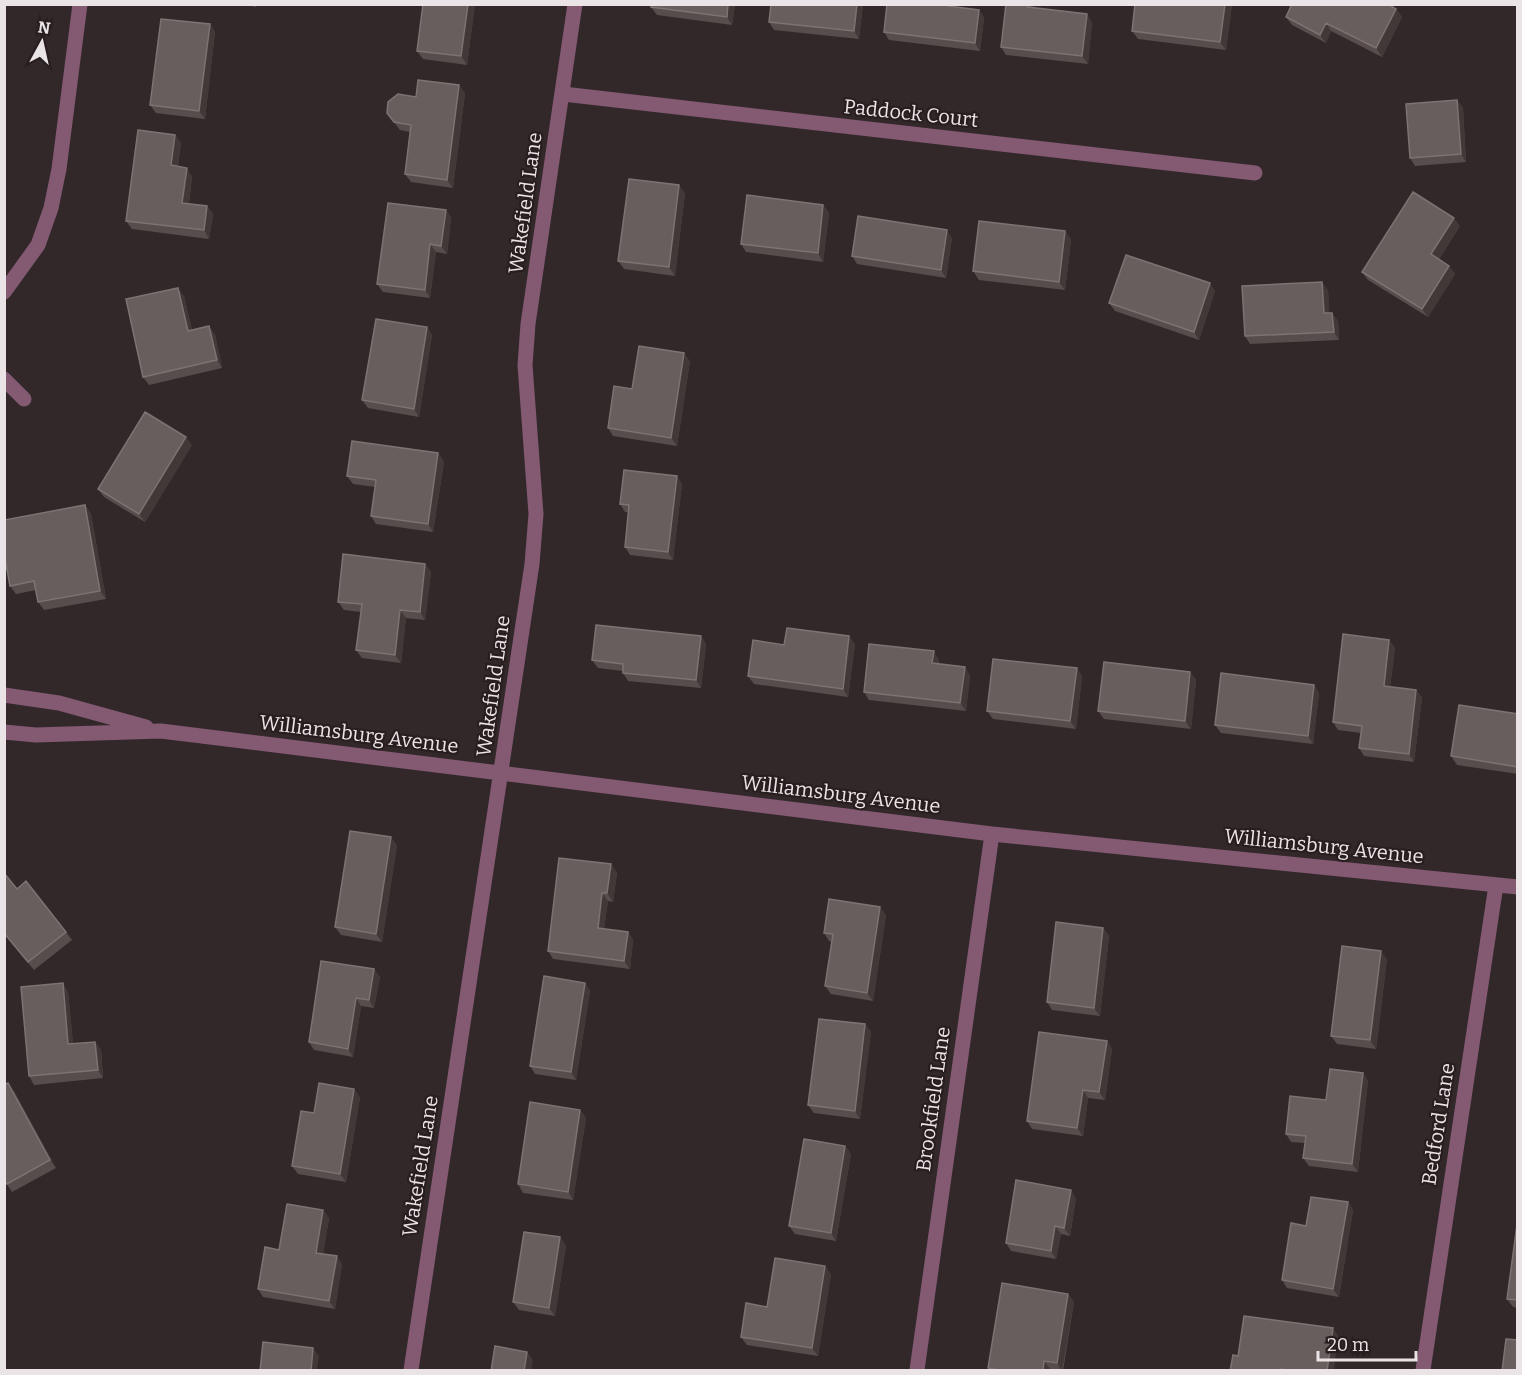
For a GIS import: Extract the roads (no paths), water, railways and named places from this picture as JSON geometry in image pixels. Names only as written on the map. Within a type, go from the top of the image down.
[{"type":"street","points":[[4,292],[38,245],[51,208],[59,169],[80,4]]},
{"type":"street","name":"Wakefield Lane","points":[[411,1371],[532,564],[536,514],[525,365],[528,324],[575,4]]},
{"type":"street","name":"Paddock Court","points":[[562,94],[1255,173]]},
{"type":"street","points":[[4,379],[24,399]]},
{"type":"street","name":"Williamsburg Avenue","points":[[4,695],[59,703],[161,731],[992,834],[1518,887]]},
{"type":"street","name":"Williamsburg Avenue","points":[[4,732],[36,735],[161,731]]},
{"type":"street","name":"Brookfield Lane","points":[[916,1371],[992,834]]},
{"type":"street","name":"Bedford Lane","points":[[1423,1371],[1496,885]]}]
